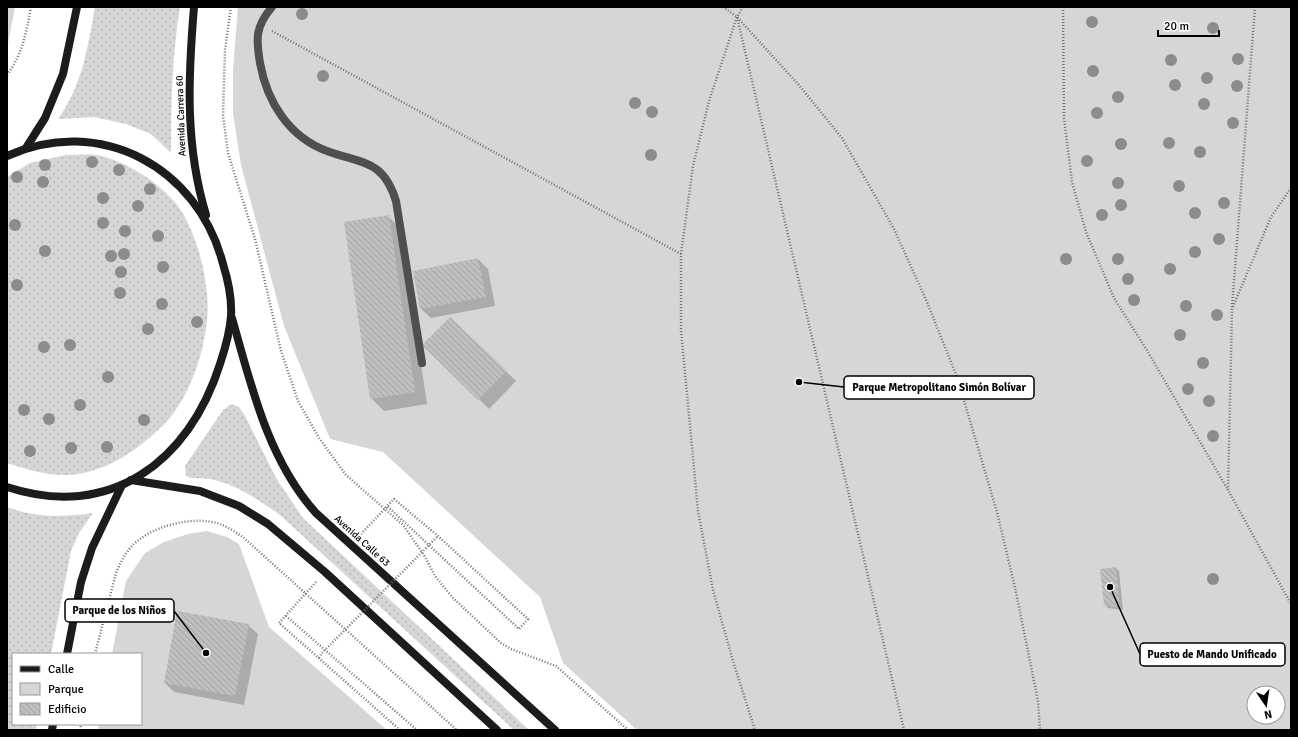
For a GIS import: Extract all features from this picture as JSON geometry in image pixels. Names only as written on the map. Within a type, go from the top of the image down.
[{"type":"main road","points":[[26,148],[44,118],[63,74],[77,7]]},
{"type":"main road","name":"Avenida Carrera 60","points":[[194,7],[190,56],[189,119],[193,164],[197,187],[208,222]]},
{"type":"main road","points":[[7,156],[26,148],[71,141],[100,143],[129,151],[158,168],[183,189],[208,222],[218,245],[227,278],[231,315],[224,350],[207,398],[193,422],[173,449],[145,472],[122,485],[99,492],[63,498],[31,494],[7,487]]},
{"type":"main road","name":"Avenida Calle 63","points":[[231,315],[265,425],[279,457],[304,499],[351,545],[555,730]]},
{"type":"main road","points":[[131,480],[200,491],[239,506],[268,524],[325,572],[497,730]]},
{"type":"main road","points":[[67,653],[83,575],[92,548],[122,485]]},
{"type":"street","points":[[272,7],[260,24],[257,34],[257,46],[264,80],[278,112],[288,125],[314,145],[374,167],[384,176],[392,188],[396,201],[422,363]]},
{"type":"path","points":[[7,75],[18,60],[26,37],[31,7]]},
{"type":"path","points":[[231,7],[225,50],[223,115],[228,153],[255,239],[281,351],[298,401],[319,438],[346,475],[386,507],[519,629],[528,619],[438,536],[394,498],[386,507],[351,545]]},
{"type":"path","points":[[723,7],[737,17],[798,84],[842,138],[894,230],[927,302],[957,377],[997,512],[1016,592],[1038,701],[1040,730]]},
{"type":"path","points":[[743,7],[737,17],[709,101],[693,166],[680,254],[681,330],[698,511],[713,590],[733,661],[755,730]]},
{"type":"path","points":[[1063,7],[1064,118],[1072,182],[1086,232],[1114,298],[1148,352],[1228,490],[1291,604]]},
{"type":"path","points":[[1228,490],[1232,309],[1255,7]]},
{"type":"path","points":[[737,17],[904,730]]},
{"type":"path","points":[[260,24],[680,254]]},
{"type":"path","points":[[1232,309],[1271,217],[1291,188]]},
{"type":"path","points":[[386,507],[403,524],[424,555],[435,576],[453,598],[501,643],[511,650],[556,666],[628,730]]},
{"type":"path","points":[[95,653],[105,611],[116,574],[121,561],[132,546],[154,532],[182,521],[199,520],[220,524],[244,538],[457,730]]},
{"type":"path","points":[[319,658],[438,536]]},
{"type":"path","points":[[325,572],[279,623],[400,730]]},
{"type":"path","points":[[286,616],[417,730]]},
{"type":"green space","points":[[7,7],[15,7],[7,49]]},
{"type":"green space","points":[[95,7],[180,7],[172,80],[171,153],[151,134],[126,124],[94,117],[58,119],[73,93],[83,66]]},
{"type":"green space","points":[[238,7],[1291,7],[1291,730],[637,730],[563,663],[540,597],[383,452],[330,439],[284,326],[241,165],[233,114],[233,70]]},
{"type":"green space","points":[[66,155],[96,155],[114,160],[141,173],[171,198],[180,209],[188,223],[200,255],[207,290],[208,306],[206,331],[197,367],[181,401],[168,420],[136,448],[113,463],[96,470],[78,474],[60,475],[33,471],[7,463],[7,177],[30,163]]},
{"type":"green space","points":[[232,404],[239,407],[244,414],[276,478],[303,518],[529,730],[514,730],[280,515],[255,498],[220,481],[186,476],[185,466],[223,410]]},
{"type":"green space","points":[[7,507],[18,511],[49,516],[93,513],[79,533],[71,551],[51,653],[12,653],[12,725],[37,725],[36,730],[7,730]]},
{"type":"green space","points":[[207,531],[227,537],[239,544],[269,627],[387,730],[98,730],[99,725],[142,725],[142,653],[112,653],[126,581],[145,553],[164,542],[188,534]]},
{"type":"building","points":[[389,215],[415,392],[370,399],[344,222]]},
{"type":"building","points":[[478,258],[486,297],[420,309],[413,271]]},
{"type":"building","points":[[450,317],[507,371],[478,400],[422,345]]},
{"type":"building","points":[[1116,567],[1120,608],[1104,605],[1100,569]]},
{"type":"building","points":[[177,611],[249,624],[235,696],[164,683]]},
{"type":"place","name":"Parque Metropolitano Simón Bolívar","points":[[799,382]]},
{"type":"place","name":"Puesto de Mando Unificado","points":[[1110,587]]},
{"type":"place","name":"Parque de los Niños","points":[[206,653]]}]
